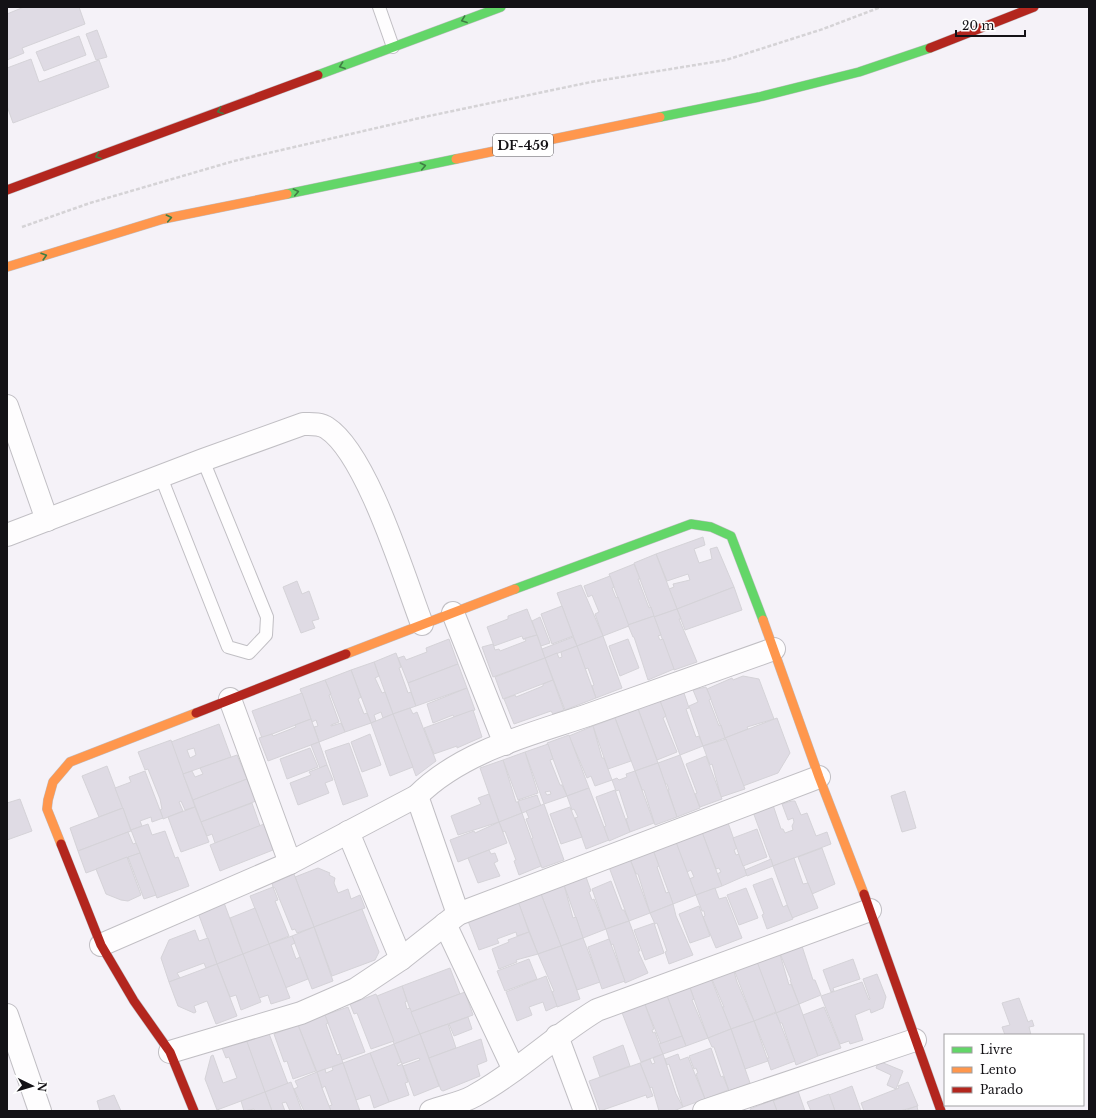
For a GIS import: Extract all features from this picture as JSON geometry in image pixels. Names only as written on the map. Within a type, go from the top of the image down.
[{"type":"street","points":[[7,190],[501,7]]},
{"type":"street","name":"DF-459","points":[[7,267],[164,219],[759,97],[859,72],[956,39],[1034,7]]},
{"type":"street","points":[[7,406],[47,520]]},
{"type":"street","points":[[7,535],[203,460],[303,424],[316,424],[326,427],[345,445],[359,466],[383,519],[422,624]]},
{"type":"street","points":[[194,1111],[170,1052],[134,1001],[101,945],[47,809],[48,793],[55,778],[70,762],[422,624],[691,524],[711,527],[731,536],[774,649],[819,777],[870,910],[941,1111]]},
{"type":"street","points":[[453,613],[505,744]]},
{"type":"street","points":[[101,945],[290,863],[417,796],[433,780],[453,766],[505,744],[774,649]]},
{"type":"street","points":[[230,699],[290,863]]},
{"type":"street","points":[[170,1052],[301,1013],[356,989],[402,959],[451,919],[819,777]]},
{"type":"street","points":[[417,796],[451,919],[514,1070]]},
{"type":"street","points":[[348,832],[402,959]]},
{"type":"street","points":[[431,1111],[476,1104],[514,1070],[557,1036],[597,1010],[870,910]]},
{"type":"street","points":[[7,1015],[40,1111]]},
{"type":"street","points":[[557,1036],[585,1111]]},
{"type":"street","points":[[704,1111],[915,1040]]},
{"type":"lane","points":[[380,7],[393,47]]},
{"type":"lane","points":[[161,477],[228,647],[249,653],[266,635],[267,617],[203,460]]},
{"type":"path","points":[[22,227],[90,203],[242,159],[424,117],[591,82],[726,60],[881,7]]},
{"type":"building","points":[[24,7],[79,7],[85,24],[22,48],[24,53],[7,60],[7,14]]},
{"type":"building","points":[[97,30],[107,57],[96,60],[86,34]]},
{"type":"building","points":[[79,36],[86,55],[44,71],[36,52]]},
{"type":"building","points":[[31,59],[39,82],[99,60],[109,87],[13,123],[7,106],[7,68]]},
{"type":"building","points":[[703,537],[705,545],[694,549],[699,563],[712,559],[710,549],[717,547],[734,587],[677,609],[669,589],[674,587],[673,584],[690,580],[688,574],[667,581],[656,554]]},
{"type":"building","points":[[656,554],[677,609],[654,617],[634,563]]},
{"type":"building","points":[[634,564],[649,608],[651,607],[654,616],[628,625],[609,574]]},
{"type":"building","points":[[610,576],[614,587],[612,588],[616,598],[618,597],[629,626],[603,636],[595,614],[599,612],[592,595],[588,597],[584,586]]},
{"type":"building","points":[[297,581],[302,594],[309,591],[319,619],[312,621],[315,628],[301,633],[283,587]]},
{"type":"building","points":[[581,585],[603,636],[577,646],[557,593]]},
{"type":"building","points":[[734,587],[742,610],[685,630],[677,609]]},
{"type":"building","points":[[562,606],[573,636],[552,644],[541,614]]},
{"type":"building","points":[[527,609],[537,635],[523,639],[522,636],[494,646],[487,627],[508,619],[508,616]]},
{"type":"building","points":[[677,609],[681,619],[679,619],[697,662],[674,670],[654,617]]},
{"type":"building","points":[[654,616],[661,635],[658,636],[660,640],[663,639],[674,669],[648,680],[634,637],[628,625]]},
{"type":"building","points":[[540,617],[550,643],[541,646],[532,621]]},
{"type":"building","points":[[537,635],[545,658],[493,677],[482,647],[493,644],[495,650],[499,649],[500,651],[526,641],[523,639]]},
{"type":"building","points":[[603,636],[622,688],[596,698],[592,686],[594,685],[588,668],[585,669],[577,646]]},
{"type":"building","points":[[573,637],[577,646],[545,658],[542,649]]},
{"type":"building","points":[[449,639],[458,664],[408,683],[398,658],[404,656],[406,660],[427,652],[426,648]]},
{"type":"building","points":[[628,639],[639,668],[620,676],[609,646]]},
{"type":"building","points":[[577,646],[596,698],[565,710],[545,658],[557,653],[559,658],[562,657],[561,652]]},
{"type":"building","points":[[396,653],[401,667],[399,668],[408,693],[411,692],[416,706],[393,714],[374,662]]},
{"type":"building","points":[[545,658],[553,680],[503,699],[495,677]]},
{"type":"building","points":[[374,662],[379,676],[375,678],[382,693],[385,692],[393,714],[383,718],[381,712],[374,715],[376,721],[371,723],[351,670]]},
{"type":"building","points":[[458,664],[467,688],[416,706],[408,683]]},
{"type":"building","points":[[351,670],[361,697],[358,699],[364,714],[367,713],[371,723],[345,732],[325,680]]},
{"type":"building","points":[[743,676],[759,679],[774,719],[747,727],[748,729],[725,738],[707,689],[732,678],[733,680]]},
{"type":"building","points":[[325,680],[331,694],[329,695],[339,722],[331,726],[341,723],[345,732],[319,742],[314,727],[318,726],[316,720],[312,722],[300,689]]},
{"type":"building","points":[[553,680],[564,710],[553,714],[551,711],[514,724],[504,699],[515,695],[516,697],[543,686],[543,684]]},
{"type":"building","points":[[706,687],[711,699],[709,700],[719,726],[721,725],[725,738],[703,746],[689,706],[698,702],[693,690]]},
{"type":"building","points":[[467,688],[475,710],[454,717],[453,715],[433,723],[427,704]]},
{"type":"building","points":[[302,693],[311,719],[262,738],[252,711]]},
{"type":"building","points":[[684,693],[689,708],[686,709],[696,737],[699,736],[703,746],[680,755],[660,701]]},
{"type":"building","points":[[660,701],[666,716],[663,718],[677,752],[657,760],[638,709]]},
{"type":"building","points":[[410,708],[413,714],[417,712],[436,761],[416,776],[393,714]]},
{"type":"building","points":[[638,709],[658,763],[635,771],[615,718]]},
{"type":"building","points":[[473,710],[482,737],[457,748],[457,746],[434,754],[424,728]]},
{"type":"building","points":[[393,714],[413,767],[390,776],[371,723]]},
{"type":"building","points":[[615,718],[631,761],[608,769],[593,726]]},
{"type":"building","points":[[777,718],[790,753],[778,773],[743,786],[725,738]]},
{"type":"building","points":[[311,719],[319,742],[268,761],[259,738],[272,734],[273,736]]},
{"type":"building","points":[[219,724],[231,757],[183,774],[171,742]],"holes":[[[194,748],[196,755],[190,758],[187,750]]]},
{"type":"building","points":[[593,726],[602,758],[604,758],[612,780],[595,786],[591,776],[587,778],[569,736]]},
{"type":"building","points":[[370,734],[381,765],[362,772],[351,742]]},
{"type":"building","points":[[569,735],[589,788],[567,796],[547,743]]},
{"type":"building","points":[[726,739],[745,789],[721,797],[712,764],[710,765],[703,746]]},
{"type":"building","points":[[171,740],[195,807],[185,810],[181,801],[179,802],[183,811],[163,819],[160,810],[162,809],[160,799],[148,769],[145,770],[138,752]]},
{"type":"building","points":[[319,742],[327,765],[320,768],[311,745]]},
{"type":"building","points":[[349,743],[368,796],[343,805],[325,751]]},
{"type":"building","points":[[548,744],[553,759],[550,760],[560,785],[562,785],[567,796],[544,804],[525,752]],"holes":[[[550,791],[551,794],[547,795],[545,792]]]},
{"type":"building","points":[[310,748],[318,767],[287,779],[280,759]]},
{"type":"building","points":[[525,752],[538,793],[518,800],[503,760]]},
{"type":"building","points":[[237,755],[247,779],[193,800],[183,774],[192,771],[195,777],[203,774],[200,768]]},
{"type":"building","points":[[680,755],[700,808],[677,817],[667,784],[665,784],[658,763]]},
{"type":"building","points":[[706,756],[722,799],[700,807],[695,794],[697,793],[686,764]]},
{"type":"building","points":[[503,760],[516,802],[518,802],[522,813],[499,822],[480,768]]},
{"type":"building","points":[[658,763],[677,817],[655,825],[644,790],[642,790],[635,771]]},
{"type":"building","points":[[327,765],[333,780],[325,783],[329,793],[298,805],[290,783],[311,775],[309,772]]},
{"type":"building","points":[[107,766],[123,808],[99,817],[82,776]]},
{"type":"building","points":[[145,771],[163,818],[152,822],[151,817],[140,821],[142,826],[131,830],[115,788],[131,782],[129,777]]},
{"type":"building","points":[[635,771],[654,823],[630,832],[626,819],[628,818],[619,790],[616,791],[612,780],[617,778],[619,780],[627,777],[626,774]]},
{"type":"building","points":[[247,779],[256,801],[201,822],[193,800]]},
{"type":"building","points":[[589,788],[609,840],[586,849],[575,818],[578,817],[574,809],[572,810],[567,796]]},
{"type":"building","points":[[615,790],[630,832],[609,841],[604,827],[606,826],[596,797]]},
{"type":"building","points":[[905,791],[916,828],[902,832],[891,796]]},
{"type":"building","points":[[489,794],[499,822],[458,835],[451,816],[481,804],[478,798]]},
{"type":"building","points":[[537,795],[541,806],[522,813],[518,801]]},
{"type":"building","points":[[20,799],[32,831],[7,840],[7,803]]},
{"type":"building","points":[[795,801],[801,815],[807,813],[816,836],[827,832],[831,844],[773,866],[753,812],[773,805],[781,829],[783,829],[785,833],[793,830],[792,826],[794,822],[793,818],[788,820],[782,804]]},
{"type":"building","points":[[252,803],[260,826],[215,843],[212,834],[207,836],[201,822]]},
{"type":"building","points":[[544,804],[564,860],[542,868],[531,839],[533,838],[526,819],[529,818],[526,811]]},
{"type":"building","points":[[195,807],[209,842],[181,852],[168,817]]},
{"type":"building","points":[[570,807],[582,837],[561,844],[550,814]]},
{"type":"building","points":[[123,808],[131,831],[78,851],[70,828]]},
{"type":"building","points":[[522,813],[541,866],[519,875],[514,861],[516,860],[505,831],[503,832],[499,822]]},
{"type":"building","points":[[727,820],[737,848],[734,850],[736,855],[739,854],[747,875],[722,886],[717,874],[721,872],[719,868],[716,869],[701,830]]},
{"type":"building","points":[[499,822],[507,843],[458,862],[450,840],[474,831],[475,833]]},
{"type":"building","points":[[148,824],[152,835],[165,831],[175,858],[178,857],[189,886],[157,898],[131,830]]},
{"type":"building","points":[[264,824],[273,850],[220,871],[210,845]]},
{"type":"building","points":[[757,829],[767,857],[743,866],[733,838]]},
{"type":"building","points":[[128,832],[133,844],[136,843],[140,853],[86,873],[78,851]]},
{"type":"building","points":[[702,832],[722,886],[696,895],[689,879],[694,877],[691,870],[687,872],[675,842]]},
{"type":"building","points":[[676,842],[696,895],[673,904],[653,850]]},
{"type":"building","points":[[822,848],[835,884],[812,894],[798,857]]},
{"type":"building","points":[[489,850],[491,854],[495,853],[498,861],[494,863],[500,876],[478,883],[468,858]]},
{"type":"building","points":[[653,850],[666,893],[669,892],[673,904],[650,913],[638,874],[636,874],[630,859]]},
{"type":"building","points":[[140,853],[156,895],[144,899],[128,857]]},
{"type":"building","points":[[127,857],[141,895],[128,901],[106,894],[96,869]]},
{"type":"building","points":[[794,858],[803,884],[808,883],[818,908],[792,918],[773,866]]},
{"type":"building","points":[[630,859],[650,913],[629,921],[609,867]]},
{"type":"building","points":[[771,859],[773,866],[747,876],[745,870]]},
{"type":"building","points":[[318,868],[330,873],[329,875],[335,878],[334,883],[338,893],[348,889],[351,899],[360,895],[365,908],[314,927],[295,877]]},
{"type":"building","points":[[294,874],[314,927],[297,933],[295,929],[292,930],[272,883]]},
{"type":"building","points":[[586,877],[591,891],[589,892],[592,900],[594,899],[606,929],[583,938],[564,885]]},
{"type":"building","points":[[772,878],[783,907],[787,905],[793,919],[767,929],[762,915],[764,914],[753,885]]},
{"type":"building","points":[[611,881],[622,910],[624,910],[629,921],[606,929],[592,889]]},
{"type":"building","points":[[564,885],[573,918],[576,917],[583,938],[561,946],[541,894]]},
{"type":"building","points":[[273,887],[278,900],[275,901],[289,936],[269,944],[250,896]]},
{"type":"building","points":[[715,888],[719,899],[726,897],[742,938],[716,948],[703,917],[705,916],[704,911],[702,911],[696,895]]},
{"type":"building","points":[[746,888],[758,918],[739,925],[727,895]]},
{"type":"building","points":[[541,894],[561,946],[538,954],[518,902]]},
{"type":"building","points":[[223,900],[243,954],[217,964],[197,910]]},
{"type":"building","points":[[518,901],[529,932],[517,936],[516,932],[497,939],[499,943],[479,950],[468,921]]},
{"type":"building","points":[[673,904],[676,916],[693,955],[669,964],[665,952],[667,951],[657,923],[655,924],[650,913]]},
{"type":"building","points":[[699,906],[710,936],[690,943],[679,914]]},
{"type":"building","points":[[255,908],[269,944],[243,954],[230,918]]},
{"type":"building","points":[[362,909],[379,952],[375,960],[332,976],[314,927]]},
{"type":"building","points":[[629,921],[640,951],[638,951],[648,973],[625,983],[613,944],[611,945],[606,929]]},
{"type":"building","points":[[654,923],[664,953],[645,960],[634,930]]},
{"type":"building","points":[[314,927],[333,981],[312,989],[292,936]]},
{"type":"building","points":[[195,930],[199,941],[208,938],[217,964],[206,968],[204,963],[177,973],[180,978],[169,982],[161,958],[169,940]]},
{"type":"building","points":[[529,932],[538,954],[516,960],[517,962],[499,969],[492,949],[509,942],[508,940]]},
{"type":"building","points":[[292,936],[295,943],[291,945],[296,959],[300,957],[308,979],[285,988],[269,944]]},
{"type":"building","points":[[583,938],[600,982],[577,990],[561,946]]},
{"type":"building","points":[[609,939],[625,981],[602,989],[588,947]]},
{"type":"building","points":[[801,943],[813,980],[815,980],[821,995],[799,1004],[779,951]]},
{"type":"building","points":[[269,944],[290,998],[271,1004],[268,995],[259,998],[243,954]]},
{"type":"building","points":[[561,946],[580,999],[557,1007],[552,992],[554,991],[538,954]]},
{"type":"building","points":[[779,951],[789,985],[791,984],[799,1004],[776,1013],[755,957]]},
{"type":"building","points":[[243,954],[261,1002],[241,1010],[236,995],[230,997],[217,964]]},
{"type":"building","points":[[529,959],[537,979],[505,991],[497,971]]},
{"type":"building","points":[[756,959],[776,1012],[754,1021],[733,967]]},
{"type":"building","points":[[853,959],[860,979],[833,988],[834,991],[831,992],[823,970]]},
{"type":"building","points":[[217,964],[237,1016],[216,1024],[207,1001],[194,1006],[196,1012],[194,1013],[178,1006],[169,982]]},
{"type":"building","points":[[450,968],[460,994],[411,1012],[402,986]]},
{"type":"building","points":[[733,968],[737,982],[754,1021],[731,1029],[722,1007],[724,1007],[711,977]]},
{"type":"building","points":[[877,974],[886,997],[883,1008],[871,1013],[870,1009],[855,1015],[863,1040],[850,1044],[849,1041],[840,1044],[821,996],[862,982],[869,1000],[870,999],[863,979]]},
{"type":"building","points":[[546,976],[557,1006],[546,1011],[543,1002],[529,1007],[532,1015],[517,1021],[506,992]]},
{"type":"building","points":[[710,976],[731,1029],[708,1038],[689,985]]},
{"type":"building","points":[[689,985],[694,999],[692,1000],[708,1038],[686,1046],[666,993]]},
{"type":"building","points":[[402,986],[407,1001],[405,1002],[407,1009],[410,1008],[420,1034],[394,1044],[377,996]]},
{"type":"building","points":[[465,992],[473,1015],[420,1034],[411,1012]]},
{"type":"building","points":[[666,993],[682,1036],[661,1044],[644,1002]]},
{"type":"building","points":[[376,994],[394,1041],[371,1049],[357,1013],[354,1014],[350,1004]]},
{"type":"building","points":[[1019,998],[1028,1022],[1032,1020],[1034,1026],[1029,1027],[1031,1034],[1005,1034],[1002,1027],[1010,1025],[1002,1003]]},
{"type":"building","points":[[644,1002],[654,1029],[652,1030],[653,1033],[655,1032],[663,1054],[641,1062],[621,1010]]},
{"type":"building","points":[[799,1004],[818,1056],[796,1065],[782,1023],[780,1023],[776,1013]]},
{"type":"building","points":[[348,1007],[365,1052],[342,1060],[325,1015]]},
{"type":"building","points":[[824,1007],[841,1048],[818,1056],[803,1015]]},
{"type":"building","points":[[776,1013],[795,1061],[771,1070],[767,1058],[769,1058],[754,1021]]},
{"type":"building","points":[[325,1015],[328,1023],[326,1024],[337,1055],[340,1054],[343,1063],[317,1072],[298,1025]]},
{"type":"building","points":[[468,1017],[472,1029],[454,1036],[449,1024]]},
{"type":"building","points":[[754,1021],[768,1061],[745,1069],[731,1029]]},
{"type":"building","points":[[448,1024],[456,1048],[429,1058],[420,1034]]},
{"type":"building","points":[[298,1025],[316,1071],[293,1079],[287,1061],[284,1062],[274,1034]]},
{"type":"building","points":[[731,1029],[750,1083],[729,1091],[714,1047],[712,1047],[708,1038]]},
{"type":"building","points":[[268,1031],[288,1084],[265,1092],[246,1040]]},
{"type":"building","points":[[420,1034],[439,1086],[414,1096],[403,1066],[420,1060],[419,1058],[402,1064],[394,1044]]},
{"type":"building","points":[[682,1036],[686,1046],[663,1054],[659,1044]]},
{"type":"building","points":[[246,1039],[265,1092],[217,1110],[205,1079],[211,1056],[213,1055],[223,1083],[237,1078],[229,1057],[226,1058],[222,1048]]},
{"type":"building","points":[[481,1039],[487,1061],[477,1065],[480,1076],[443,1091],[441,1090],[429,1058]]},
{"type":"building","points":[[394,1044],[401,1062],[397,1064],[398,1066],[402,1064],[408,1082],[405,1083],[409,1095],[389,1102],[370,1053]]},
{"type":"building","points":[[623,1045],[630,1066],[600,1077],[593,1057]]},
{"type":"building","points":[[711,1048],[721,1077],[723,1076],[729,1091],[728,1090],[705,1099],[696,1074],[698,1073],[696,1068],[694,1069],[689,1056]]},
{"type":"building","points":[[370,1053],[389,1102],[374,1108],[370,1095],[356,1100],[343,1063]]},
{"type":"building","points":[[663,1054],[676,1094],[683,1107],[674,1111],[659,1111],[652,1087],[650,1088],[640,1063],[650,1059],[652,1064],[655,1063],[653,1058]]},
{"type":"building","points":[[678,1054],[680,1060],[688,1057],[705,1099],[683,1107],[669,1064],[667,1065],[665,1059]]},
{"type":"building","points":[[881,1062],[903,1071],[896,1089],[887,1085],[891,1075],[876,1068],[878,1063]]},
{"type":"building","points":[[343,1063],[360,1111],[331,1111],[329,1106],[332,1105],[325,1086],[322,1088],[317,1072],[325,1069],[326,1073],[333,1070],[332,1067]]},
{"type":"building","points":[[640,1063],[653,1096],[647,1098],[646,1095],[600,1111],[589,1081]]},
{"type":"building","points":[[317,1072],[331,1111],[304,1111],[294,1089],[298,1087],[295,1081]]},
{"type":"building","points":[[291,1082],[302,1111],[290,1111],[286,1102],[282,1103],[285,1111],[272,1111],[265,1092]]},
{"type":"building","points":[[908,1082],[918,1106],[900,1111],[864,1111],[861,1103],[899,1088],[898,1086]]},
{"type":"building","points":[[852,1086],[861,1111],[835,1111],[829,1095]]},
{"type":"building","points":[[798,1091],[805,1111],[777,1111],[773,1101]]},
{"type":"building","points":[[265,1092],[272,1111],[255,1111],[254,1109],[244,1111],[241,1101]]},
{"type":"building","points":[[829,1094],[835,1111],[811,1111],[807,1102]]},
{"type":"building","points":[[114,1095],[121,1111],[100,1111],[97,1101]]},
{"type":"building","points":[[773,1100],[777,1111],[751,1111],[750,1109]]},
{"type":"building","points":[[917,1106],[918,1111],[905,1111],[909,1109]]},
{"type":"traffic: fast","points":[[318,75],[501,7]]},
{"type":"traffic: fast","points":[[660,117],[759,97],[859,72],[930,48]]},
{"type":"traffic: fast","points":[[287,194],[456,159]]},
{"type":"traffic: fast","points":[[515,589],[691,524],[711,527],[731,536],[763,620]]},
{"type":"traffic: slow","points":[[456,159],[660,117]]},
{"type":"traffic: slow","points":[[7,267],[163,219],[287,194]]},
{"type":"traffic: slow","points":[[346,654],[515,589]]},
{"type":"traffic: slow","points":[[763,620],[819,777],[864,894]]},
{"type":"traffic: slow","points":[[61,844],[47,809],[53,782],[70,762],[196,713]]},
{"type":"traffic: jam","points":[[930,48],[1034,7]]},
{"type":"traffic: jam","points":[[7,190],[318,75]]},
{"type":"traffic: jam","points":[[196,713],[346,654]]},
{"type":"traffic: jam","points":[[61,844],[101,945],[134,1001],[170,1052],[194,1111]]},
{"type":"traffic: jam","points":[[864,894],[941,1111]]}]
